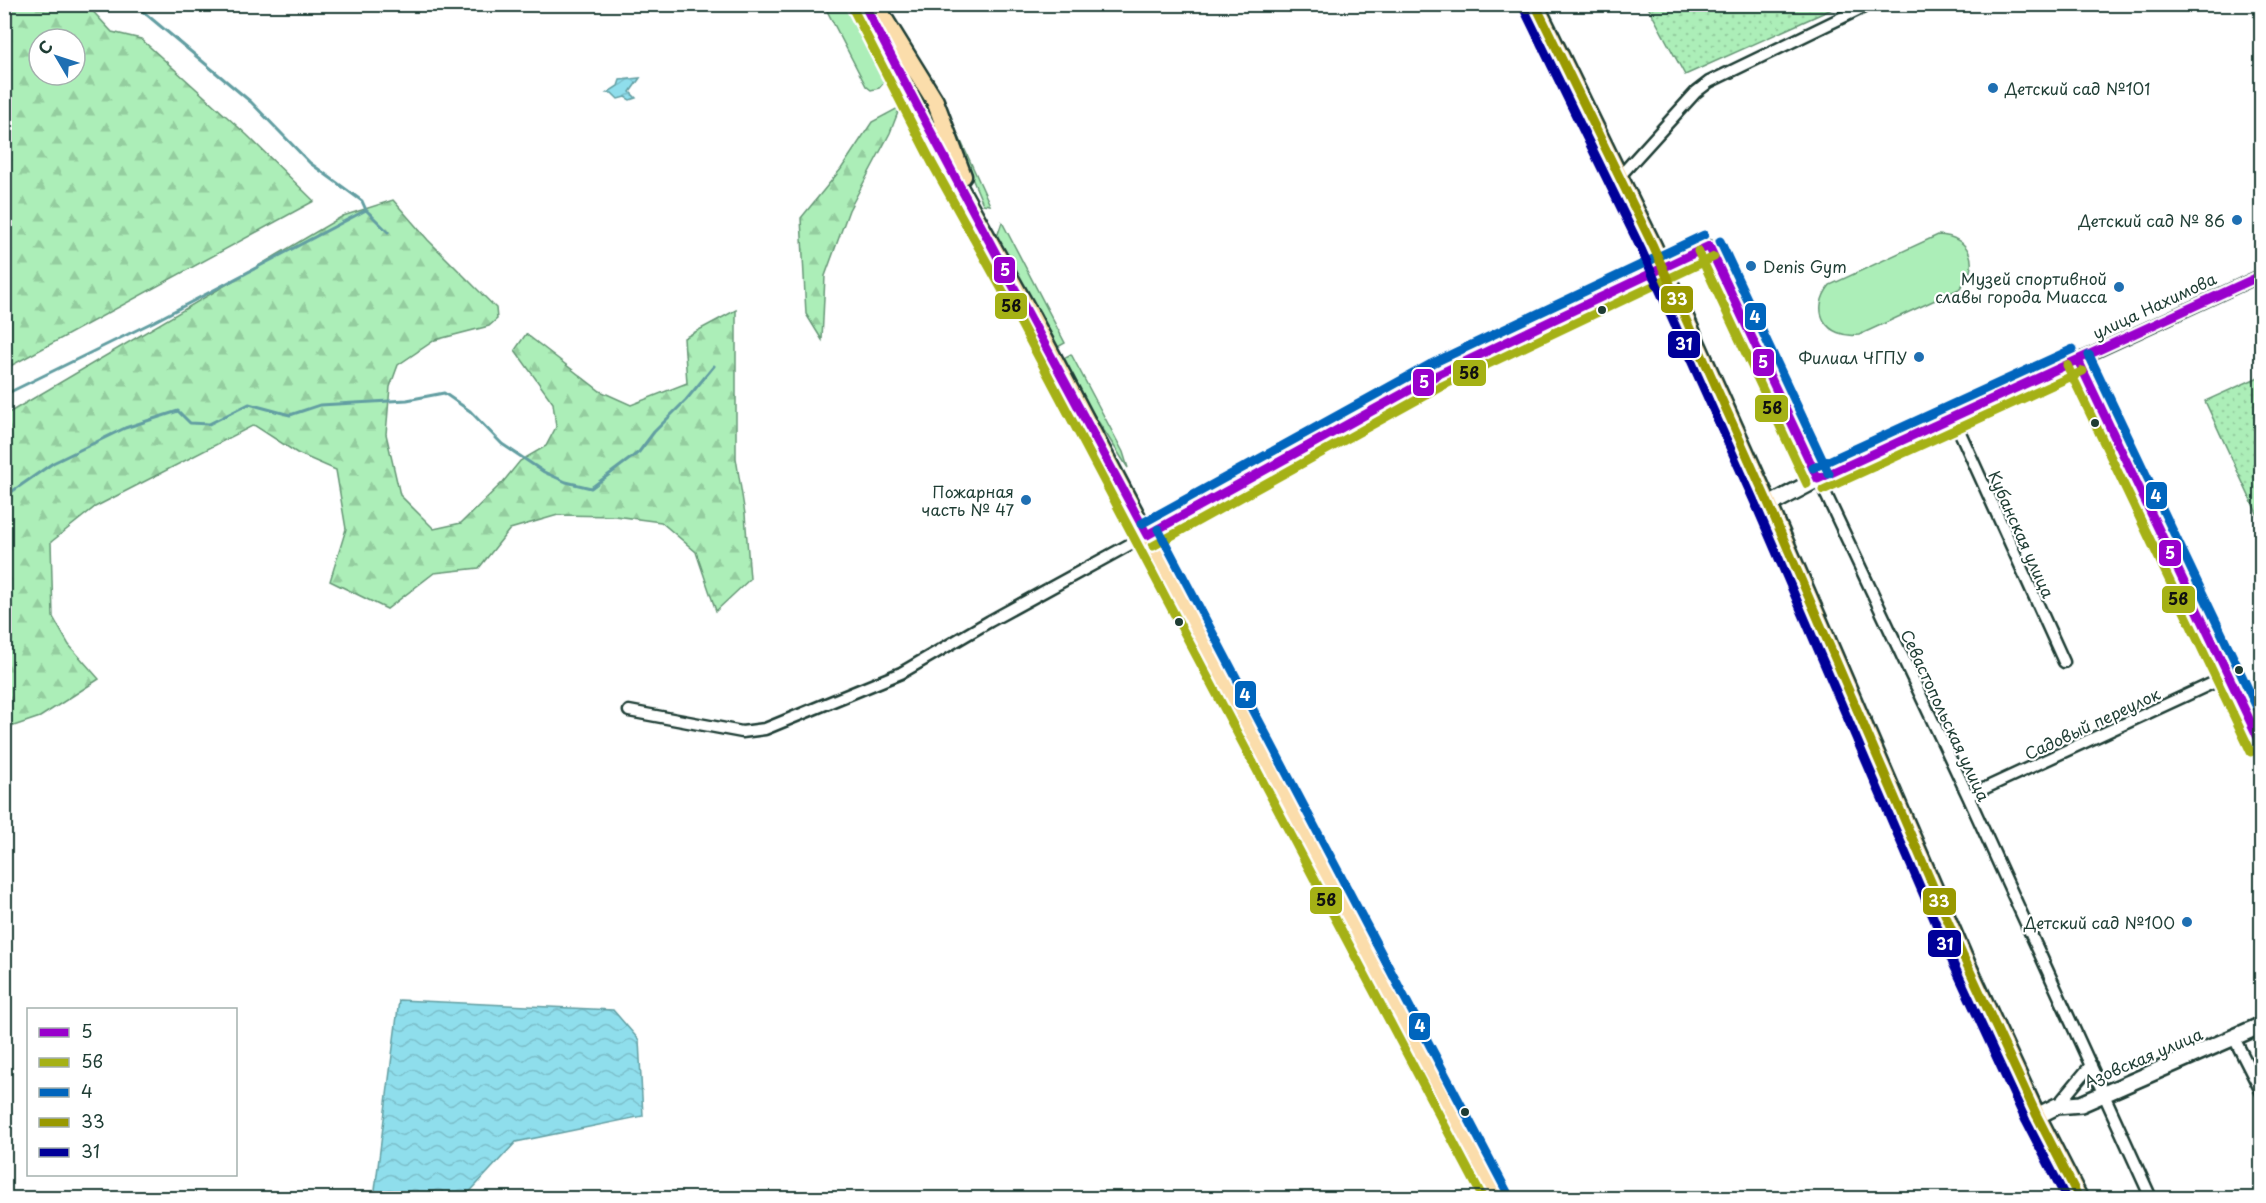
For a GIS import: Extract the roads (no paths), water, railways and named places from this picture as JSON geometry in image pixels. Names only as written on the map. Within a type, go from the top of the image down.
[{"type":"main road","points":[[864,4],[944,160],[980,222],[1147,535],[1496,1198]]},
{"type":"main road","points":[[875,4],[935,101],[980,222]]},
{"type":"main road","points":[[1534,4],[1662,268],[1769,505],[1963,956],[2037,1116],[2079,1198]]},
{"type":"street","points":[[1619,177],[1696,92],[1709,82],[1870,4]]},
{"type":"street","name":"Севастопольская улица","points":[[1662,268],[1709,246],[1968,796],[2151,1198]]},
{"type":"street","points":[[629,711],[742,732],[765,729],[901,673],[1008,610],[1437,375],[1662,268]]},
{"type":"street","name":"улица Нахимова","points":[[1769,505],[1818,479],[2262,275]]},
{"type":"street","points":[[2078,360],[2261,746]]},
{"type":"street","name":"Кубанская улица","points":[[1953,417],[2064,662]]},
{"type":"street","name":"Садовый переулок","points":[[1968,796],[2228,676]]},
{"type":"street","name":"Азовская улица","points":[[2037,1116],[2057,1106],[2081,1104],[2262,1025]]},
{"type":"street","points":[[2234,1038],[2262,1093]]},
{"type":"street","points":[[2057,1106],[2091,1065]]},
{"type":"water","points":[[640,78],[630,92],[636,98],[618,99],[612,93],[607,93],[618,86],[620,80]]},
{"type":"water","points":[[399,1000],[613,1010],[639,1040],[643,1116],[516,1142],[464,1198],[374,1198]]},
{"type":"waterway","points":[[134,4],[251,102],[310,163],[362,201],[366,210]]},
{"type":"waterway","points":[[4,58],[6,62]]},
{"type":"waterway","points":[[4,395],[155,321],[366,210],[388,232]]},
{"type":"waterway","points":[[4,497],[53,463],[125,428],[178,411],[190,423],[209,424],[249,404],[290,415],[320,405],[407,400],[444,393],[470,411],[502,444],[544,472],[566,482],[591,488],[639,452],[654,432],[686,400],[714,366]]},
{"type":"place","name":"Детский сад №101","points":[[1993,88]]},
{"type":"place","name":"Детский сад № 86","points":[[2237,220]]},
{"type":"place","name":"Denis Gym","points":[[1751,266]]},
{"type":"place","name":"Музей спортивной славы города Миасса","points":[[2119,287]]},
{"type":"place","name":"Филиал ЧГПУ","points":[[1919,357]]},
{"type":"place","name":"Пожарная часть № 47","points":[[1026,500]]},
{"type":"place","name":"Детский сад №100","points":[[2187,922]]}]
